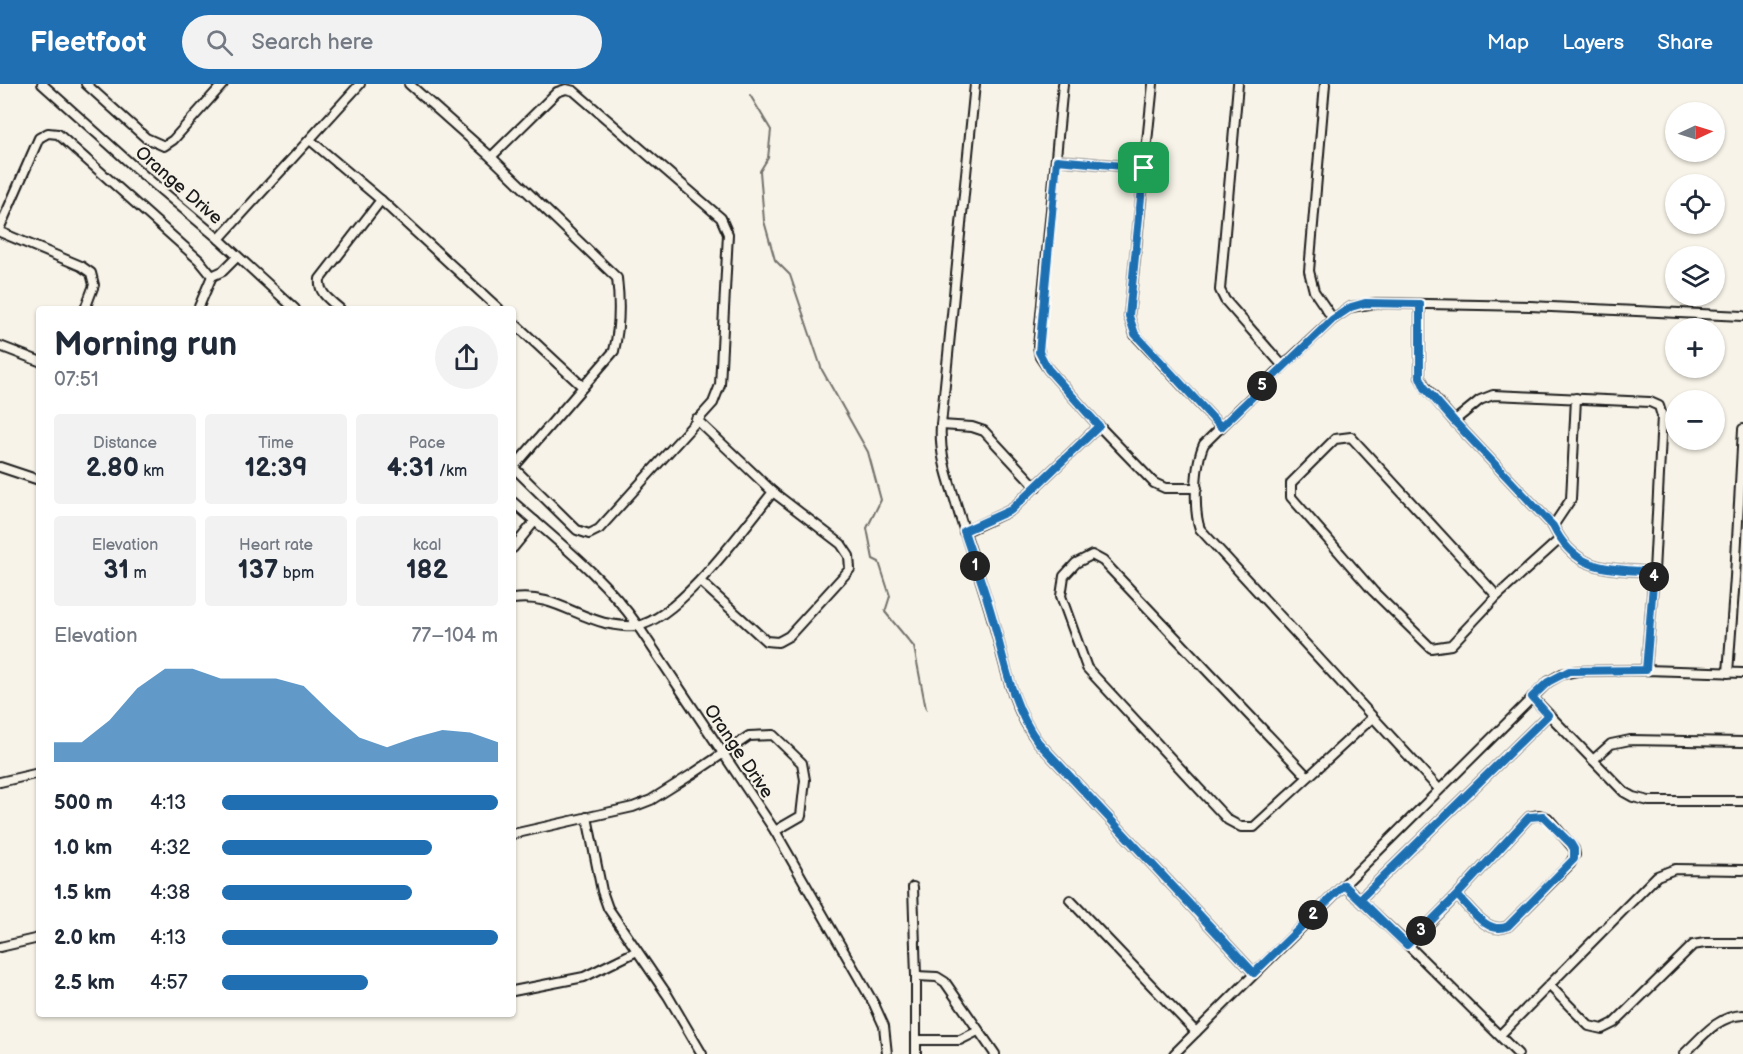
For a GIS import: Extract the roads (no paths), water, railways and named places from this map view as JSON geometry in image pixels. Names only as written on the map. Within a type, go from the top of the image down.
[{"type":"street","name":"Orange Drive","points":[[42,84],[292,306]]},
{"type":"street","points":[[86,84],[146,138],[164,146],[173,140],[223,84]]},
{"type":"street","points":[[219,239],[360,84]]},
{"type":"street","points":[[408,84],[491,157],[617,278],[620,297],[619,330],[614,351],[516,465]]},
{"type":"street","points":[[975,84],[941,424],[942,457],[991,613],[1015,699],[1031,733],[1254,973]]},
{"type":"street","points":[[1063,84],[1039,352],[1048,369],[1099,426],[1159,486],[1197,488]]},
{"type":"street","points":[[1154,84],[1129,316],[1135,334],[1221,427]]},
{"type":"street","points":[[1238,84],[1220,290],[1225,300],[1283,366]]},
{"type":"street","points":[[1324,84],[1309,272],[1314,291],[1333,319]]},
{"type":"street","points":[[491,157],[557,92],[566,89],[574,91],[721,218],[728,234],[720,385],[713,403],[696,419],[600,529],[590,534],[577,530],[516,471]]},
{"type":"street","points":[[0,227],[39,138],[48,133],[58,134],[199,260],[212,276]]},
{"type":"street","points":[[310,140],[381,200],[496,306]]},
{"type":"street","points":[[1057,160],[1144,168]]},
{"type":"street","points":[[337,306],[322,293],[319,287],[320,279],[381,200]]},
{"type":"street","points":[[0,232],[81,266],[91,273],[94,285],[86,306]]},
{"type":"street","points":[[199,306],[212,276],[223,271],[237,257]]},
{"type":"street","points":[[1439,789],[1204,534],[1196,515],[1202,448],[1208,439],[1333,319],[1351,307],[1365,303],[1530,306],[1743,316]]},
{"type":"street","points":[[1420,304],[1420,377],[1425,388],[1553,526],[1560,539],[1588,564],[1654,572]]},
{"type":"street","points":[[516,328],[583,387]]},
{"type":"street","points":[[0,346],[36,360]]},
{"type":"street","points":[[1454,421],[1480,400],[1493,395],[1656,403],[1662,411],[1654,572],[1646,670]]},
{"type":"street","points":[[1553,526],[1569,504],[1572,494],[1576,398]]},
{"type":"street","points":[[696,419],[774,492],[841,544],[849,556],[850,569],[789,636],[778,642],[766,640],[700,581]]},
{"type":"street","points":[[941,424],[972,427],[984,431],[1036,488]]},
{"type":"street","points":[[964,531],[1007,513],[1099,426]]},
{"type":"street","points":[[1728,674],[1743,429]]},
{"type":"street","points":[[1497,596],[1351,437],[1335,439],[1291,483],[1291,497],[1373,591],[1431,648],[1450,645],[1497,596],[1560,539]]},
{"type":"street","points":[[0,467],[36,479]]},
{"type":"street","points":[[516,599],[538,598],[604,622],[638,626],[668,612],[700,581],[774,492]]},
{"type":"street","name":"Orange Drive","points":[[516,504],[601,579],[638,626],[775,831],[874,1004],[884,1026],[887,1054]]},
{"type":"street","points":[[516,544],[535,521]]},
{"type":"street","points":[[1307,776],[1103,561],[1092,555],[1076,563],[1064,576],[1061,596],[1087,668],[1228,820],[1241,827],[1254,827],[1372,718]]},
{"type":"street","points":[[1174,1054],[1548,682],[1569,671],[1646,670],[1743,674]]},
{"type":"street","points":[[1532,697],[1624,792],[1642,800],[1743,801]]},
{"type":"street","points":[[1360,899],[1548,715]]},
{"type":"street","points":[[516,833],[633,807],[651,800],[749,736],[773,735],[802,763],[805,780],[801,816],[775,831]]},
{"type":"street","points":[[1593,760],[1611,744],[1630,740],[1743,742]]},
{"type":"street","points":[[0,782],[36,774]]},
{"type":"street","points":[[1407,945],[1529,817],[1539,815],[1548,818],[1574,849],[1575,855],[1570,864],[1508,926],[1502,929],[1490,927],[1457,895]]},
{"type":"street","points":[[587,817],[605,901],[668,996],[702,1054]]},
{"type":"street","points":[[1500,1035],[1657,876],[1675,869],[1743,870]]},
{"type":"street","points":[[1344,885],[1518,1054]]},
{"type":"street","points":[[913,887],[916,1054]]},
{"type":"street","points":[[1070,900],[1196,1032]]},
{"type":"street","points":[[0,947],[36,939]]},
{"type":"street","points":[[1550,986],[1589,1026],[1602,1029],[1614,1023],[1693,945],[1743,943]]},
{"type":"street","points":[[516,989],[584,976],[637,951]]},
{"type":"street","points":[[916,976],[937,977],[945,982],[995,1054]]},
{"type":"street","points":[[1683,1054],[1719,1021],[1727,1017],[1743,1015]]},
{"type":"street","points":[[916,1040],[960,1040],[978,1031]]},
{"type":"waterway","points":[[750,95],[771,130],[768,158],[760,171],[764,221],[775,260],[790,275],[822,370],[868,452],[881,500],[867,528],[873,559],[879,562],[890,596],[885,612],[914,647],[926,709]]}]
